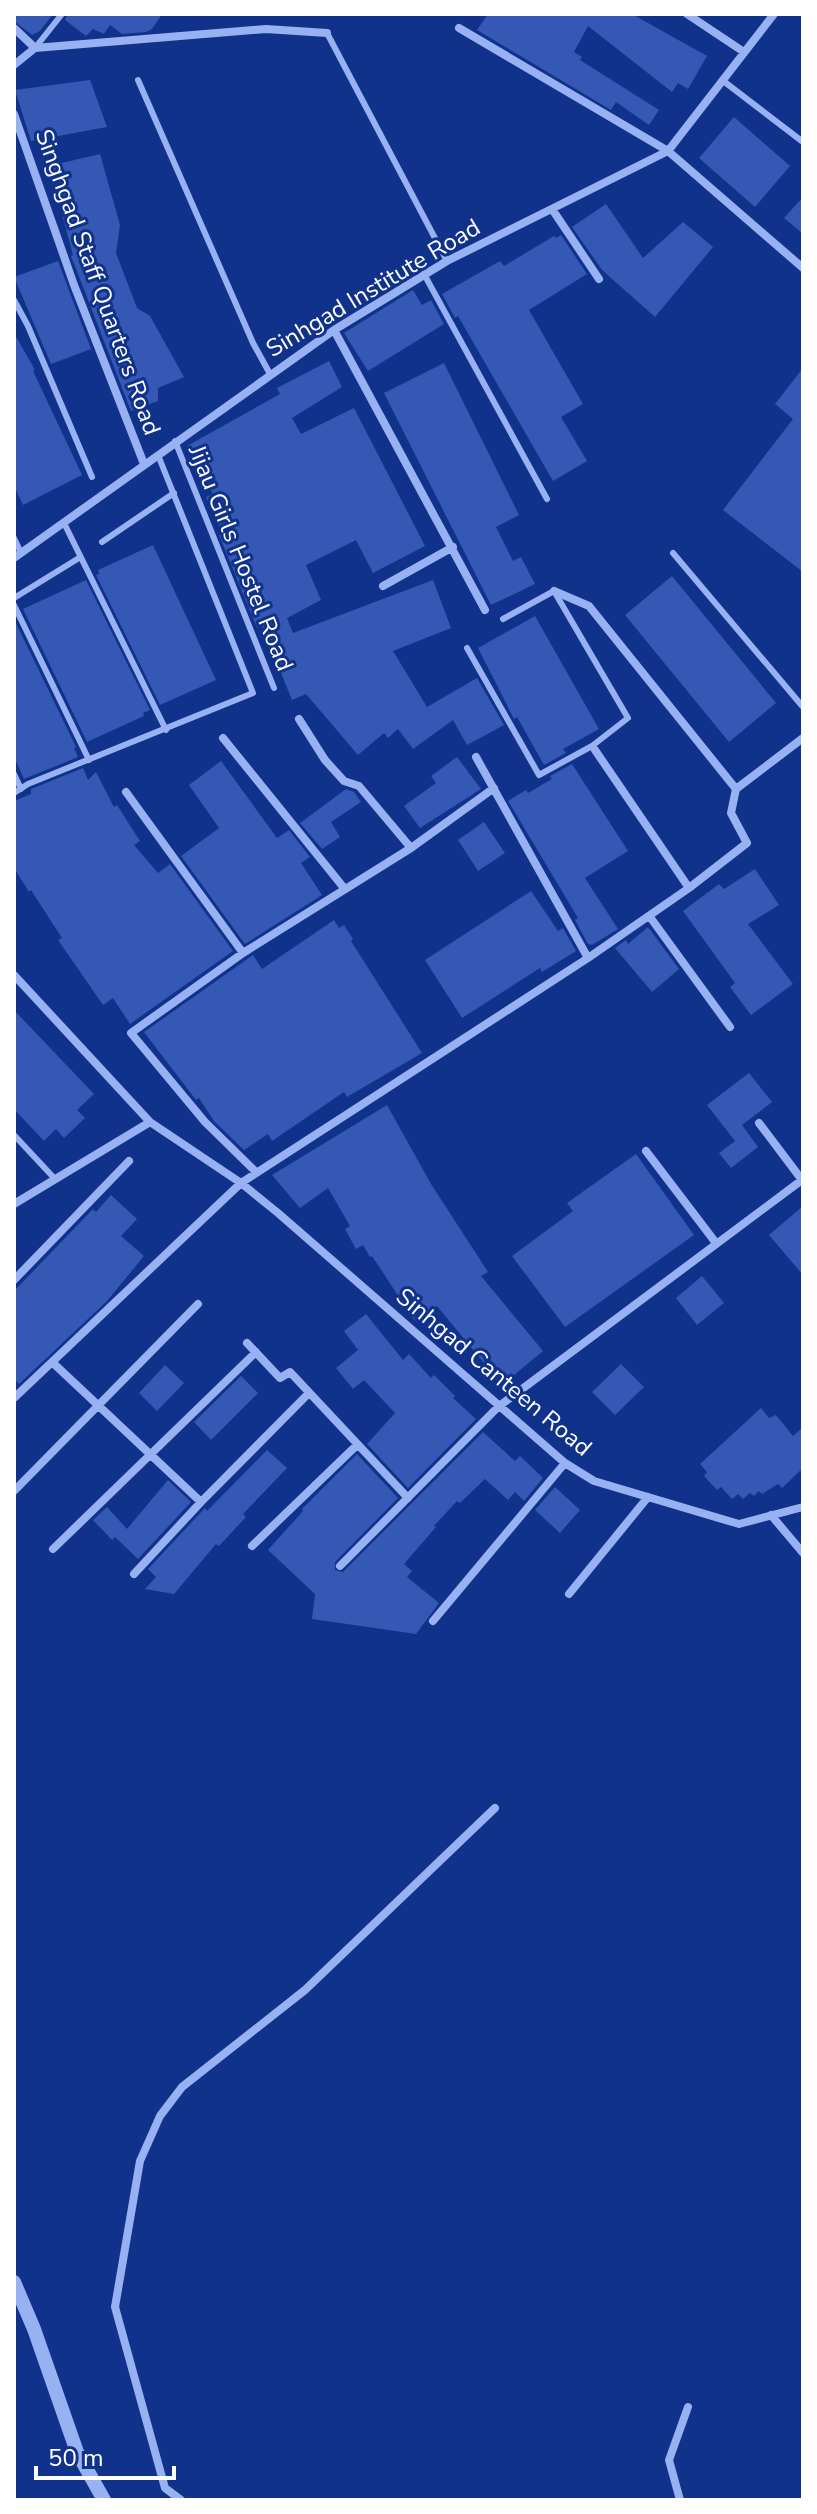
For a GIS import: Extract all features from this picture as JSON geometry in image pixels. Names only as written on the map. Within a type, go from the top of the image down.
[{"type":"street","points":[[687,14],[744,52]]},
{"type":"street","name":"Sinhgad Institute Road","points":[[18,556],[334,330],[447,261],[668,151],[774,14]]},
{"type":"street","points":[[14,28],[35,48]]},
{"type":"street","points":[[459,28],[668,151],[803,268]]},
{"type":"street","points":[[14,65],[35,48],[266,29],[327,33]]},
{"type":"street","name":"Singhgad Staff Quarters Road","points":[[14,114],[74,285],[144,464]]},
{"type":"street","points":[[552,209],[599,279]]},
{"type":"street","points":[[334,330],[485,610]]},
{"type":"street","points":[[383,586],[453,547]]},
{"type":"street","points":[[554,591],[589,606],[736,789]]},
{"type":"street","points":[[299,719],[325,760],[344,781],[359,786],[411,848]]},
{"type":"street","points":[[223,738],[344,888]]},
{"type":"street","points":[[14,1398],[241,1183],[650,917],[747,843],[731,813],[736,789],[803,738]]},
{"type":"street","points":[[594,748],[689,888]]},
{"type":"street","points":[[476,757],[588,958]]},
{"type":"street","points":[[256,1172],[205,1122],[131,1033],[243,953],[411,848],[494,788]]},
{"type":"street","points":[[126,792],[243,953]]},
{"type":"street","points":[[650,917],[730,1027]]},
{"type":"street","name":"Sinhgad Canteen Road","points":[[14,975],[150,1122],[241,1183],[278,1213],[565,1463],[594,1481],[739,1524],[803,1507]]},
{"type":"street","points":[[14,1204],[150,1122]]},
{"type":"street","points":[[340,1566],[498,1407],[802,1180],[759,1123]]},
{"type":"street","points":[[646,1151],[716,1243]]},
{"type":"street","points":[[14,1280],[129,1161]]},
{"type":"street","points":[[14,1491],[198,1304]]},
{"type":"street","points":[[247,1343],[280,1378],[290,1372],[408,1498]]},
{"type":"street","points":[[53,1549],[256,1352]]},
{"type":"street","points":[[52,1362],[201,1502]]},
{"type":"street","points":[[134,1574],[309,1393]]},
{"type":"street","points":[[252,1546],[357,1445]]},
{"type":"street","points":[[433,1621],[565,1463]]},
{"type":"street","points":[[569,1594],[648,1497]]},
{"type":"street","points":[[771,1515],[803,1553]]},
{"type":"street","points":[[181,2500],[165,2488],[115,2307],[140,2161],[160,2116],[182,2087],[305,1990],[495,1808]]},
{"type":"street","points":[[14,2282],[34,2329],[77,2452],[104,2500]]},
{"type":"street","points":[[680,2500],[669,2460],[688,2407]]},
{"type":"lane","points":[[35,48],[62,14]]},
{"type":"lane","points":[[327,33],[447,261]]},
{"type":"lane","points":[[138,80],[253,343],[270,374]]},
{"type":"lane","points":[[722,80],[803,142]]},
{"type":"lane","points":[[424,274],[547,499]]},
{"type":"lane","points":[[14,300],[92,477]]},
{"type":"lane","name":"Jijau Girls Hostel Road","points":[[175,441],[274,688]]},
{"type":"lane","points":[[14,774],[18,791],[253,693],[158,455]]},
{"type":"lane","points":[[102,542],[174,493]]},
{"type":"lane","points":[[64,523],[166,730]]},
{"type":"lane","points":[[14,538],[18,556]]},
{"type":"lane","points":[[673,553],[803,707]]},
{"type":"lane","points":[[14,598],[79,558]]},
{"type":"lane","points":[[467,648],[539,775],[594,748],[628,718],[554,591],[503,619]]},
{"type":"lane","points":[[14,605],[89,760]]},
{"type":"lane","points":[[14,1135],[55,1179]]},
{"type":"building","points":[[14,14],[53,14],[40,31],[32,35],[14,21]]},
{"type":"building","points":[[68,14],[162,14],[152,29],[146,32],[122,34],[110,25],[104,34],[93,29],[86,36],[65,20]]},
{"type":"building","points":[[488,14],[632,14],[707,56],[688,89],[678,83],[672,92],[588,26],[574,52],[582,57],[580,60],[659,110],[649,125],[616,102],[611,110],[477,30]]},
{"type":"building","points":[[90,80],[107,127],[31,141],[15,90]]},
{"type":"building","points":[[734,117],[790,166],[755,207],[699,158]]},
{"type":"building","points":[[100,154],[120,225],[116,253],[137,308],[150,316],[184,377],[158,388],[158,401],[131,411],[71,256],[49,166]]},
{"type":"building","points":[[803,197],[803,234],[784,218]]},
{"type":"building","points":[[606,204],[643,258],[683,222],[713,247],[655,317],[602,270],[572,227]]},
{"type":"building","points":[[561,235],[587,274],[529,310],[583,404],[561,417],[587,461],[553,481],[458,316],[455,318],[442,294],[500,261],[504,266],[554,236]]},
{"type":"building","points":[[58,261],[91,349],[51,364],[14,277]]},
{"type":"building","points":[[413,290],[422,305],[431,300],[444,324],[368,371],[344,333]]},
{"type":"building","points":[[14,333],[35,370],[82,475],[23,505],[14,486]]},
{"type":"building","points":[[329,361],[342,387],[292,418],[301,434],[354,408],[425,546],[373,573],[356,540],[306,565],[321,600],[287,618],[293,633],[433,580],[451,628],[393,651],[427,707],[477,678],[504,725],[467,745],[453,720],[413,749],[398,729],[388,738],[384,733],[358,755],[306,694],[292,700],[262,626],[257,628],[219,535],[223,534],[206,497],[213,494],[187,446],[280,394],[277,388]]},
{"type":"building","points":[[444,363],[519,515],[496,527],[513,561],[521,557],[535,584],[491,605],[384,393]]},
{"type":"building","points":[[803,368],[803,572],[723,510],[793,419],[775,404]]},
{"type":"building","points":[[153,545],[216,680],[160,705],[96,575],[99,574],[98,570]]},
{"type":"building","points":[[672,576],[776,703],[729,742],[625,615]]},
{"type":"building","points":[[86,580],[150,710],[143,713],[144,716],[87,742],[23,609]]},
{"type":"building","points":[[535,616],[599,729],[563,749],[566,753],[544,765],[517,717],[514,719],[478,648]]},
{"type":"building","points":[[14,619],[78,757],[24,779],[14,757]]},
{"type":"building","points":[[457,757],[481,789],[420,828],[404,806],[436,783],[431,776]]},
{"type":"building","points":[[221,761],[277,838],[289,830],[310,857],[301,863],[322,895],[245,944],[181,856],[219,828],[189,785]]},
{"type":"building","points":[[572,764],[628,851],[585,878],[618,929],[592,945],[588,944],[575,920],[578,918],[508,801],[526,790],[528,793]]},
{"type":"building","points":[[83,768],[88,780],[96,772],[114,807],[117,805],[140,841],[134,845],[158,873],[170,864],[233,951],[130,1024],[113,998],[103,1005],[14,868],[14,801],[31,794],[31,789]]},
{"type":"building","points":[[346,789],[354,792],[361,802],[331,822],[340,837],[322,849],[300,823]]},
{"type":"building","points":[[484,822],[505,853],[478,871],[458,840]]},
{"type":"building","points":[[755,869],[779,905],[748,924],[793,984],[751,1015],[730,987],[735,983],[683,911],[719,884],[724,889]]},
{"type":"building","points":[[531,891],[558,931],[563,928],[576,951],[542,972],[540,968],[462,1018],[425,960]]},
{"type":"building","points":[[334,920],[339,928],[344,925],[422,1053],[347,1097],[344,1092],[272,1141],[268,1134],[244,1150],[214,1121],[199,1098],[196,1100],[144,1032],[253,955],[262,969]]},
{"type":"building","points":[[648,927],[679,969],[652,992],[615,948],[626,940],[628,944]]},
{"type":"building","points":[[14,1010],[94,1094],[77,1110],[85,1118],[64,1138],[56,1129],[44,1141],[14,1109]]},
{"type":"building","points":[[749,1073],[772,1102],[742,1125],[758,1147],[731,1168],[719,1153],[735,1141],[707,1105]]},
{"type":"building","points":[[387,1105],[431,1184],[488,1272],[481,1276],[543,1351],[502,1385],[437,1306],[414,1320],[372,1256],[363,1245],[356,1249],[345,1229],[350,1226],[328,1188],[300,1208],[272,1175]]},
{"type":"building","points":[[636,1154],[694,1235],[565,1327],[512,1256],[573,1211],[567,1203]]},
{"type":"building","points":[[111,1195],[137,1219],[121,1236],[144,1256],[107,1301],[19,1384],[14,1379],[14,1291],[93,1209],[96,1212]]},
{"type":"building","points":[[803,1206],[803,1275],[769,1235]]},
{"type":"building","points":[[702,1276],[724,1303],[697,1325],[676,1298]]},
{"type":"building","points":[[366,1314],[403,1360],[409,1354],[476,1419],[408,1488],[367,1444],[395,1413],[364,1380],[353,1389],[336,1368],[358,1350],[344,1331]]},
{"type":"building","points":[[621,1364],[644,1387],[615,1415],[592,1392]]},
{"type":"building","points":[[165,1365],[184,1383],[157,1411],[139,1393]]},
{"type":"building","points":[[241,1376],[258,1393],[211,1440],[194,1422]]},
{"type":"building","points":[[761,1408],[769,1418],[776,1415],[793,1436],[803,1427],[803,1468],[782,1488],[778,1484],[762,1494],[759,1491],[754,1496],[750,1493],[743,1499],[738,1494],[732,1499],[721,1487],[717,1490],[704,1476],[707,1472],[700,1464]]},
{"type":"building","points":[[483,1432],[515,1461],[520,1456],[543,1478],[524,1501],[515,1492],[508,1500],[485,1479],[460,1503],[457,1501],[434,1526],[404,1564],[412,1571],[407,1577],[439,1603],[416,1634],[312,1619],[315,1594],[268,1550],[302,1509],[357,1454],[398,1498],[335,1562],[335,1570],[343,1572]]},
{"type":"building","points":[[267,1450],[287,1468],[243,1514],[246,1517],[219,1546],[216,1544],[174,1594],[145,1589],[156,1577],[148,1569],[205,1508],[207,1511]]},
{"type":"building","points":[[168,1480],[191,1502],[138,1559],[115,1537],[112,1540],[93,1520],[107,1507],[127,1529]]},
{"type":"building","points":[[555,1487],[580,1510],[560,1533],[535,1510]]}]
